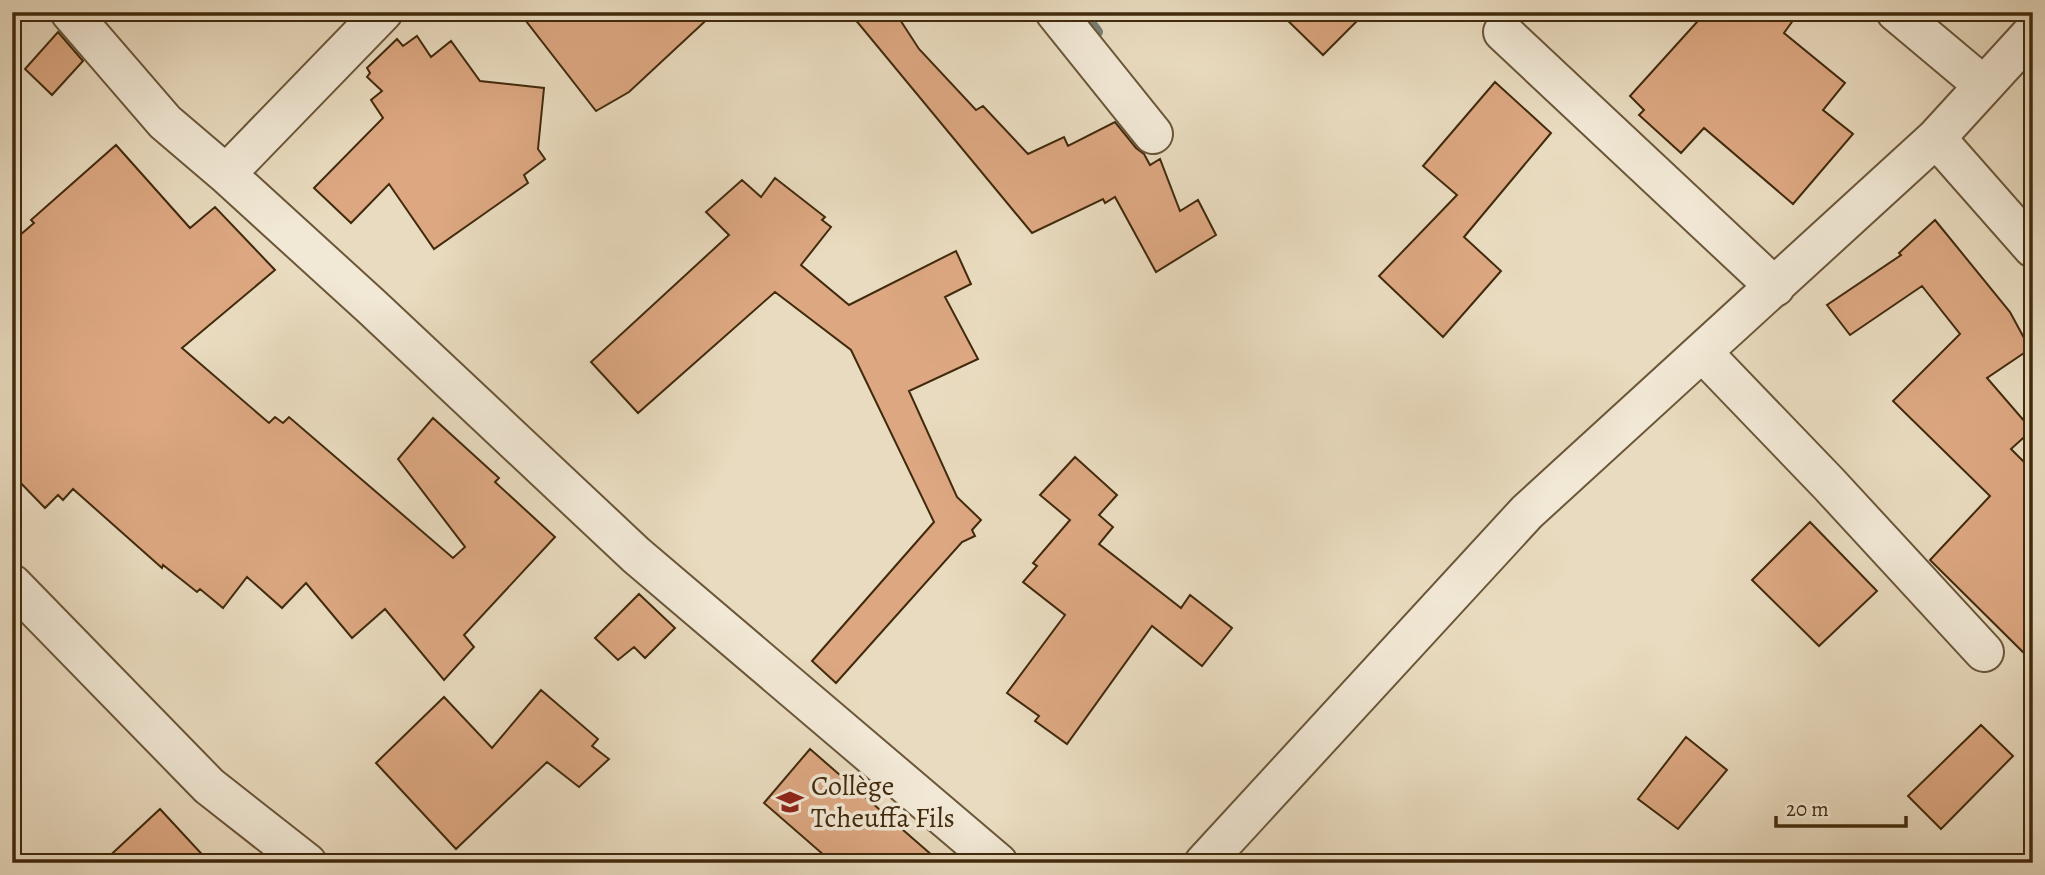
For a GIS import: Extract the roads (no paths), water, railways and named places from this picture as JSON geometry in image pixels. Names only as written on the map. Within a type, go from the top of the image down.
[{"type":"street","points":[[70,12],[164,122],[226,174],[636,555],[998,863]]},
{"type":"street","points":[[226,174],[383,12]]},
{"type":"street","points":[[1055,12],[1153,134]]},
{"type":"street","points":[[1896,12],[1983,85]]},
{"type":"street","points":[[1503,32],[1775,287]]},
{"type":"street","points":[[1204,863],[1527,512],[1936,138],[2033,32]]},
{"type":"street","points":[[1936,138],[2033,248]]},
{"type":"street","points":[[1703,353],[1829,484],[1984,652]]},
{"type":"street","points":[[12,583],[209,786],[307,863]]},
{"type":"waterway","points":[[1082,12],[1097,32]]},
{"type":"place","name":"Collège Tcheuffa Fils","points":[[790,802]]}]
